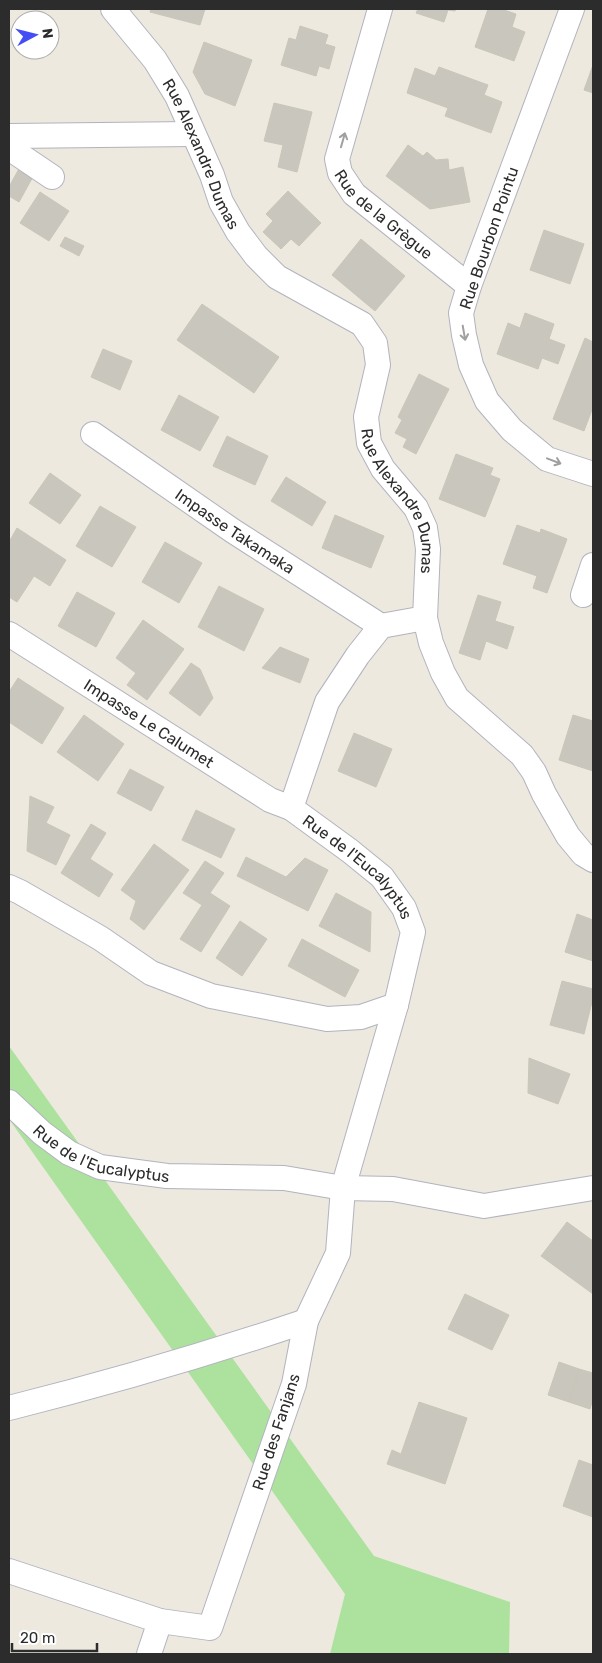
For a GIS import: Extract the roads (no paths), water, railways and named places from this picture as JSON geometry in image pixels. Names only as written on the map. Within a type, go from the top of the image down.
[{"type":"street","name":"Rue Alexandre Dumas","points":[[113,9],[154,60],[176,96],[212,175],[221,202],[238,232],[256,256],[277,276],[362,324],[375,343],[378,365],[366,417],[369,443],[383,468],[416,508],[425,528],[428,549],[425,618],[431,643],[443,673],[457,698],[522,755],[534,772],[568,836],[584,854],[593,860]]},
{"type":"street","name":"Rue de la Grègue","points":[[380,9],[337,159],[340,173],[354,194],[469,286]]},
{"type":"street","name":"Rue Bourbon Pointu","points":[[572,9],[469,286],[461,313],[471,365],[487,401],[512,430],[547,459],[593,474]]},
{"type":"street","points":[[9,136],[192,134]]},
{"type":"street","points":[[9,148],[52,178]]},
{"type":"street","name":"Impasse Takamaka","points":[[92,434],[233,531],[381,626]]},
{"type":"street","points":[[583,595],[593,566]]},
{"type":"street","points":[[381,626],[425,618]]},
{"type":"street","name":"Rue de l'Eucalyptus","points":[[381,626],[358,655],[327,702],[291,808],[350,851],[382,878],[404,908],[413,932],[396,1005]]},
{"type":"street","name":"Impasse Le Calumet","points":[[9,634],[270,800],[291,808]]},
{"type":"street","points":[[9,887],[100,938],[151,972],[211,996],[327,1018],[360,1017],[396,1005]]},
{"type":"street","name":"Rue des Fanjans","points":[[160,1621],[210,1628],[294,1384],[306,1321],[338,1253],[343,1188],[396,1005]]},
{"type":"street","name":"Rue de l'Eucalyptus","points":[[9,1102],[42,1133],[68,1152],[100,1167],[167,1176],[284,1178],[343,1188],[393,1189],[484,1206],[593,1188]]},
{"type":"street","points":[[9,1408],[95,1386],[243,1342],[306,1321]]},
{"type":"street","points":[[9,1571],[160,1621],[149,1654]]}]
